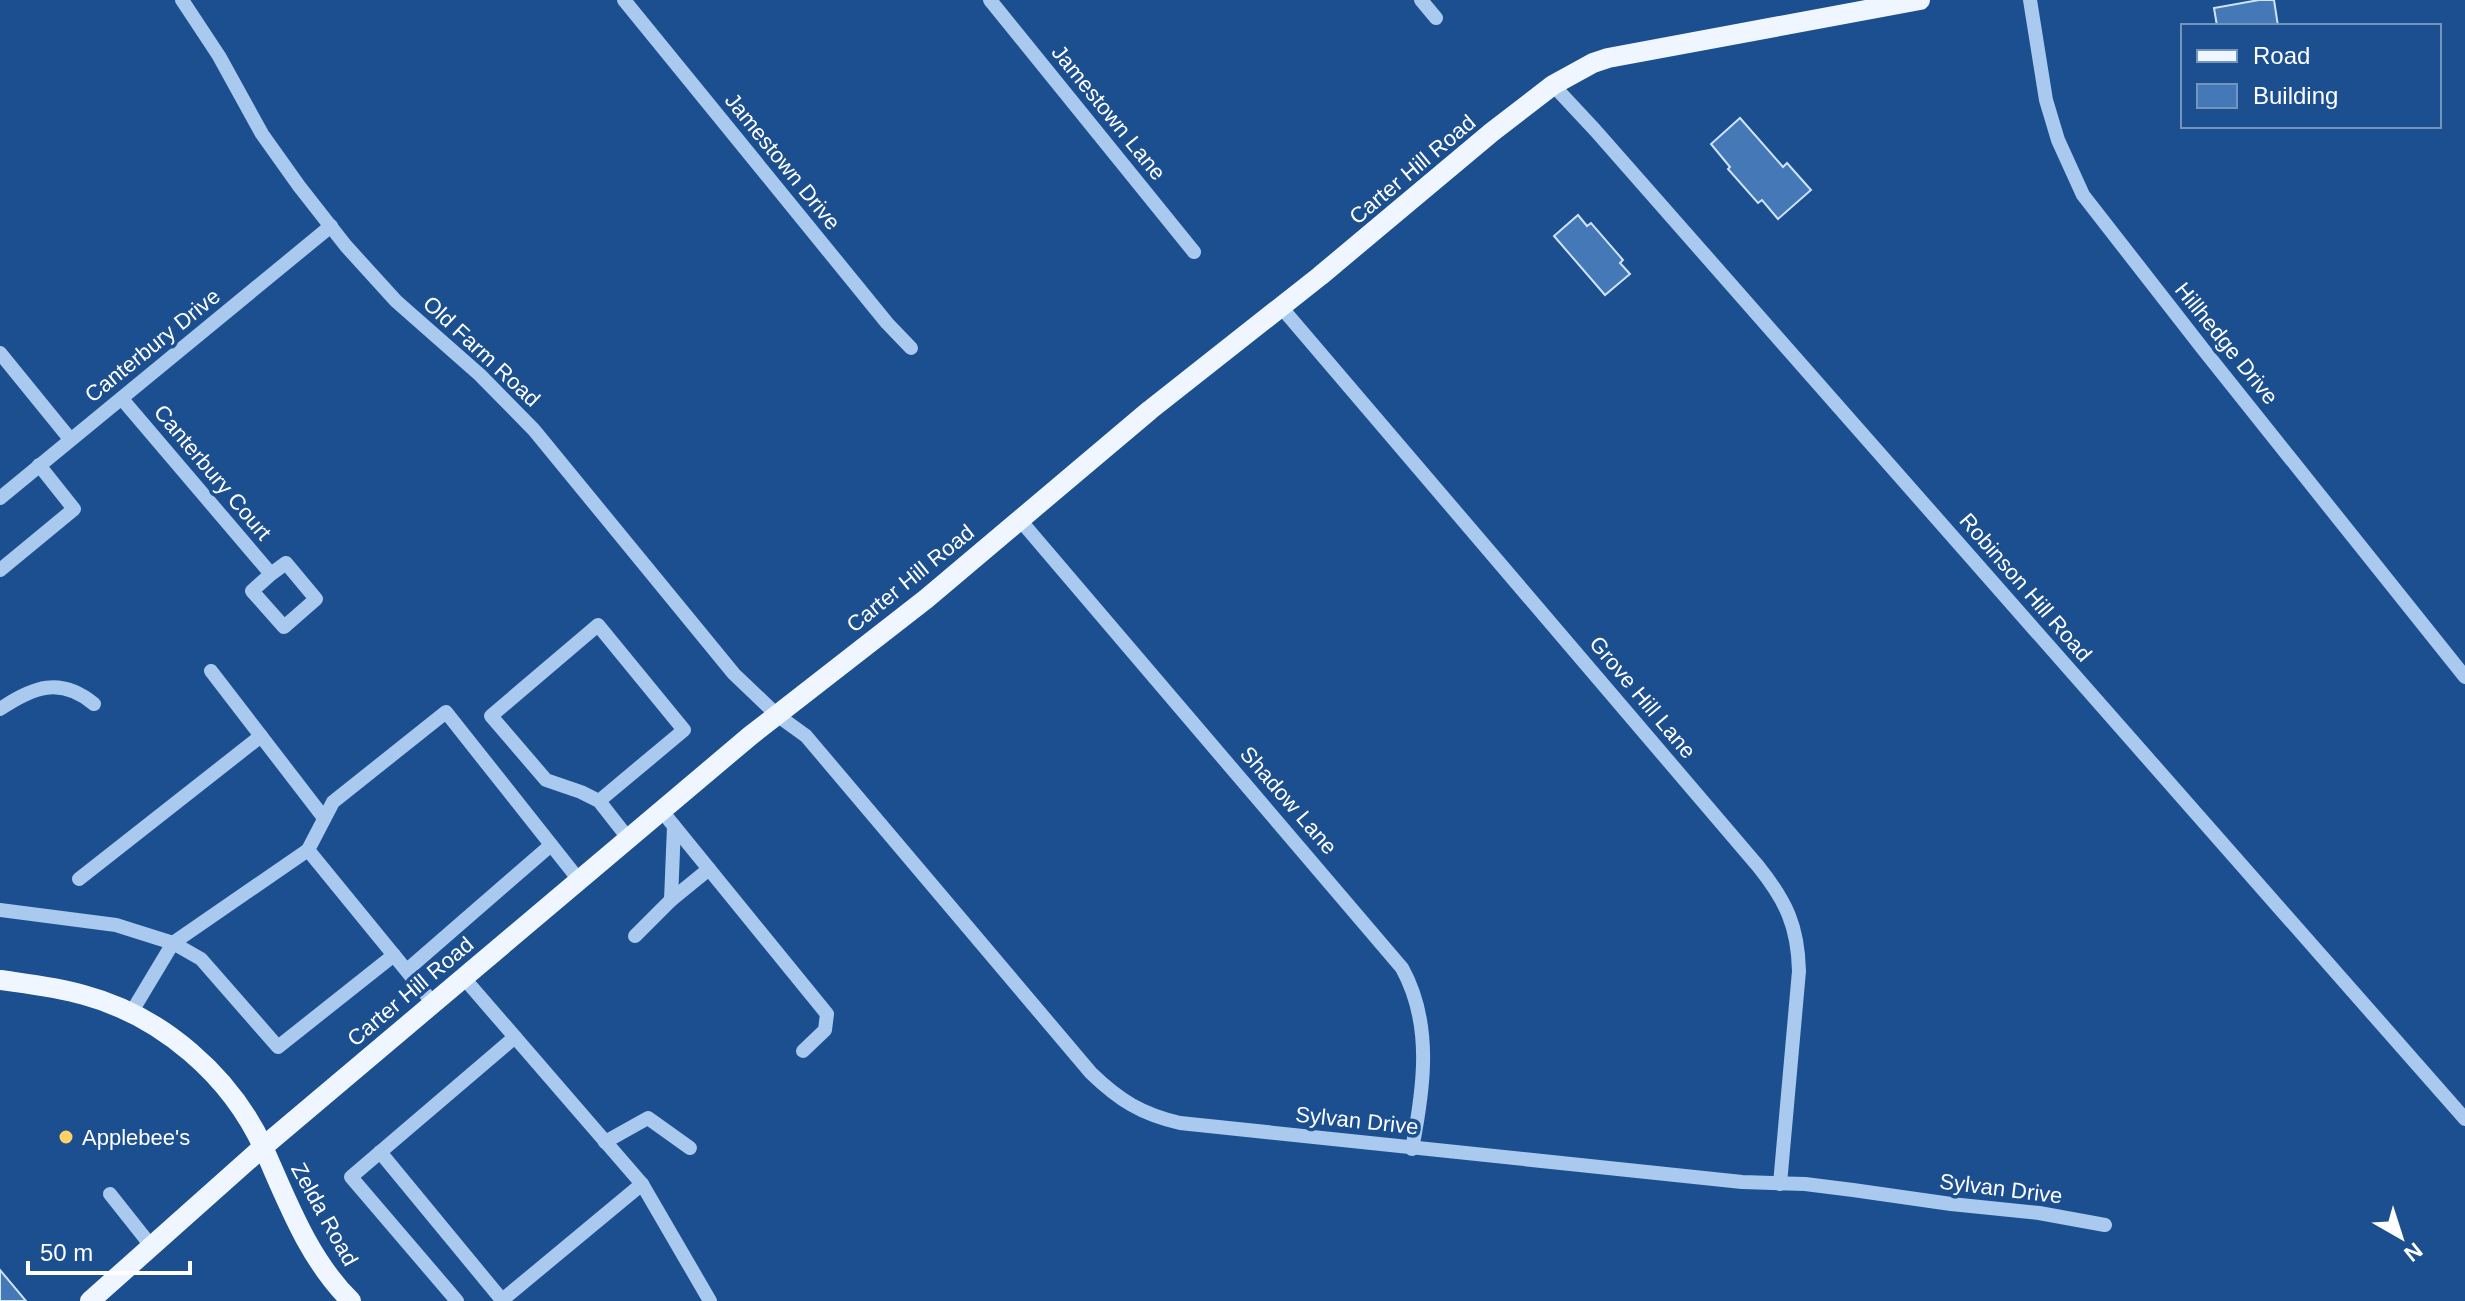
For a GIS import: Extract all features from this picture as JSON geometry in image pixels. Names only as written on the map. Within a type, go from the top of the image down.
[{"type":"main road","name":"Carter Hill Road","points":[[90,1301],[263,1147],[628,838],[668,818],[777,715],[926,599],[1150,410],[1553,85],[1608,58],[1920,0]]},
{"type":"main road","points":[[0,980],[86,995],[131,1013],[159,1029],[195,1057],[240,1104],[263,1147]]},
{"type":"main road","name":"Zelda Road","points":[[263,1147],[280,1190],[306,1238],[351,1301]]},
{"type":"street","name":"Old Farm Road","points":[[182,0],[219,56],[262,134],[331,226],[396,301],[480,375],[534,430],[734,674],[777,715]]},
{"type":"street","name":"Jamestown Drive","points":[[624,0],[887,323],[911,348]]},
{"type":"street","name":"Jamestown Lane","points":[[990,0],[1194,252]]},
{"type":"street","points":[[1421,0],[1436,18]]},
{"type":"street","name":"Hillhedge Drive","points":[[2030,0],[2046,100],[2058,140],[2083,195],[2465,677]]},
{"type":"street","name":"Robinson Hill Road","points":[[1553,85],[1606,141],[2465,1119]]},
{"type":"street","name":"Canterbury Drive","points":[[0,498],[331,226]]},
{"type":"street","name":"Grove Hill Lane","points":[[1281,307],[1758,866],[1782,899],[1792,922],[1799,971],[1780,1184]]},
{"type":"street","points":[[0,353],[70,439]]},
{"type":"street","name":"Canterbury Court","points":[[122,399],[271,574]]},
{"type":"street","points":[[0,570],[74,509],[39,465]]},
{"type":"street","name":"Shadow Lane","points":[[1020,520],[1402,968],[1416,997],[1424,1032],[1423,1071],[1412,1149]]},
{"type":"street","name":"Canterbury Court","points":[[286,563],[316,599],[284,627],[252,591],[271,574],[286,563]]},
{"type":"street","points":[[599,801],[684,730],[598,625],[491,716],[546,780],[599,801],[628,838]]},
{"type":"street","points":[[211,671],[324,818]]},
{"type":"street","points":[[0,709],[22,694],[43,688],[80,692],[94,704]]},
{"type":"street","points":[[131,1013],[173,943],[308,850],[333,802],[446,712],[579,880]]},
{"type":"street","name":"Sylvan Drive","points":[[777,715],[806,736],[1091,1073],[1124,1102],[1148,1114],[1180,1123],[1412,1149],[1742,1182],[1841,1188],[2039,1213],[2105,1225]]},
{"type":"street","points":[[79,879],[261,736]]},
{"type":"street","points":[[668,818],[827,1014],[825,1030],[803,1051]]},
{"type":"street","points":[[668,818],[671,900]]},
{"type":"street","points":[[407,970],[551,845]]},
{"type":"street","points":[[308,850],[433,1003]]},
{"type":"street","points":[[635,936],[671,900],[709,869]]},
{"type":"street","points":[[0,910],[116,925],[173,943],[201,959],[278,1047],[394,955]]},
{"type":"street","points":[[463,977],[642,1184],[710,1301]]},
{"type":"street","points":[[457,1301],[351,1177],[515,1037]]},
{"type":"street","points":[[605,1142],[648,1118],[690,1148]]},
{"type":"street","points":[[380,1152],[502,1300],[642,1184]]},
{"type":"street","points":[[110,1194],[152,1247]]},
{"type":"building","points":[[2274,0],[2278,24],[2217,24],[2214,8]]},
{"type":"building","points":[[1740,118],[1783,167],[1787,163],[1811,190],[1778,219],[1762,200],[1758,203],[1711,144]]},
{"type":"building","points":[[1578,215],[1587,226],[1591,223],[1623,260],[1620,263],[1630,274],[1605,295],[1554,236]]},
{"type":"building","points":[[0,1270],[26,1301],[0,1301]]},
{"type":"place","name":"Applebee's","points":[[66,1137]]}]
